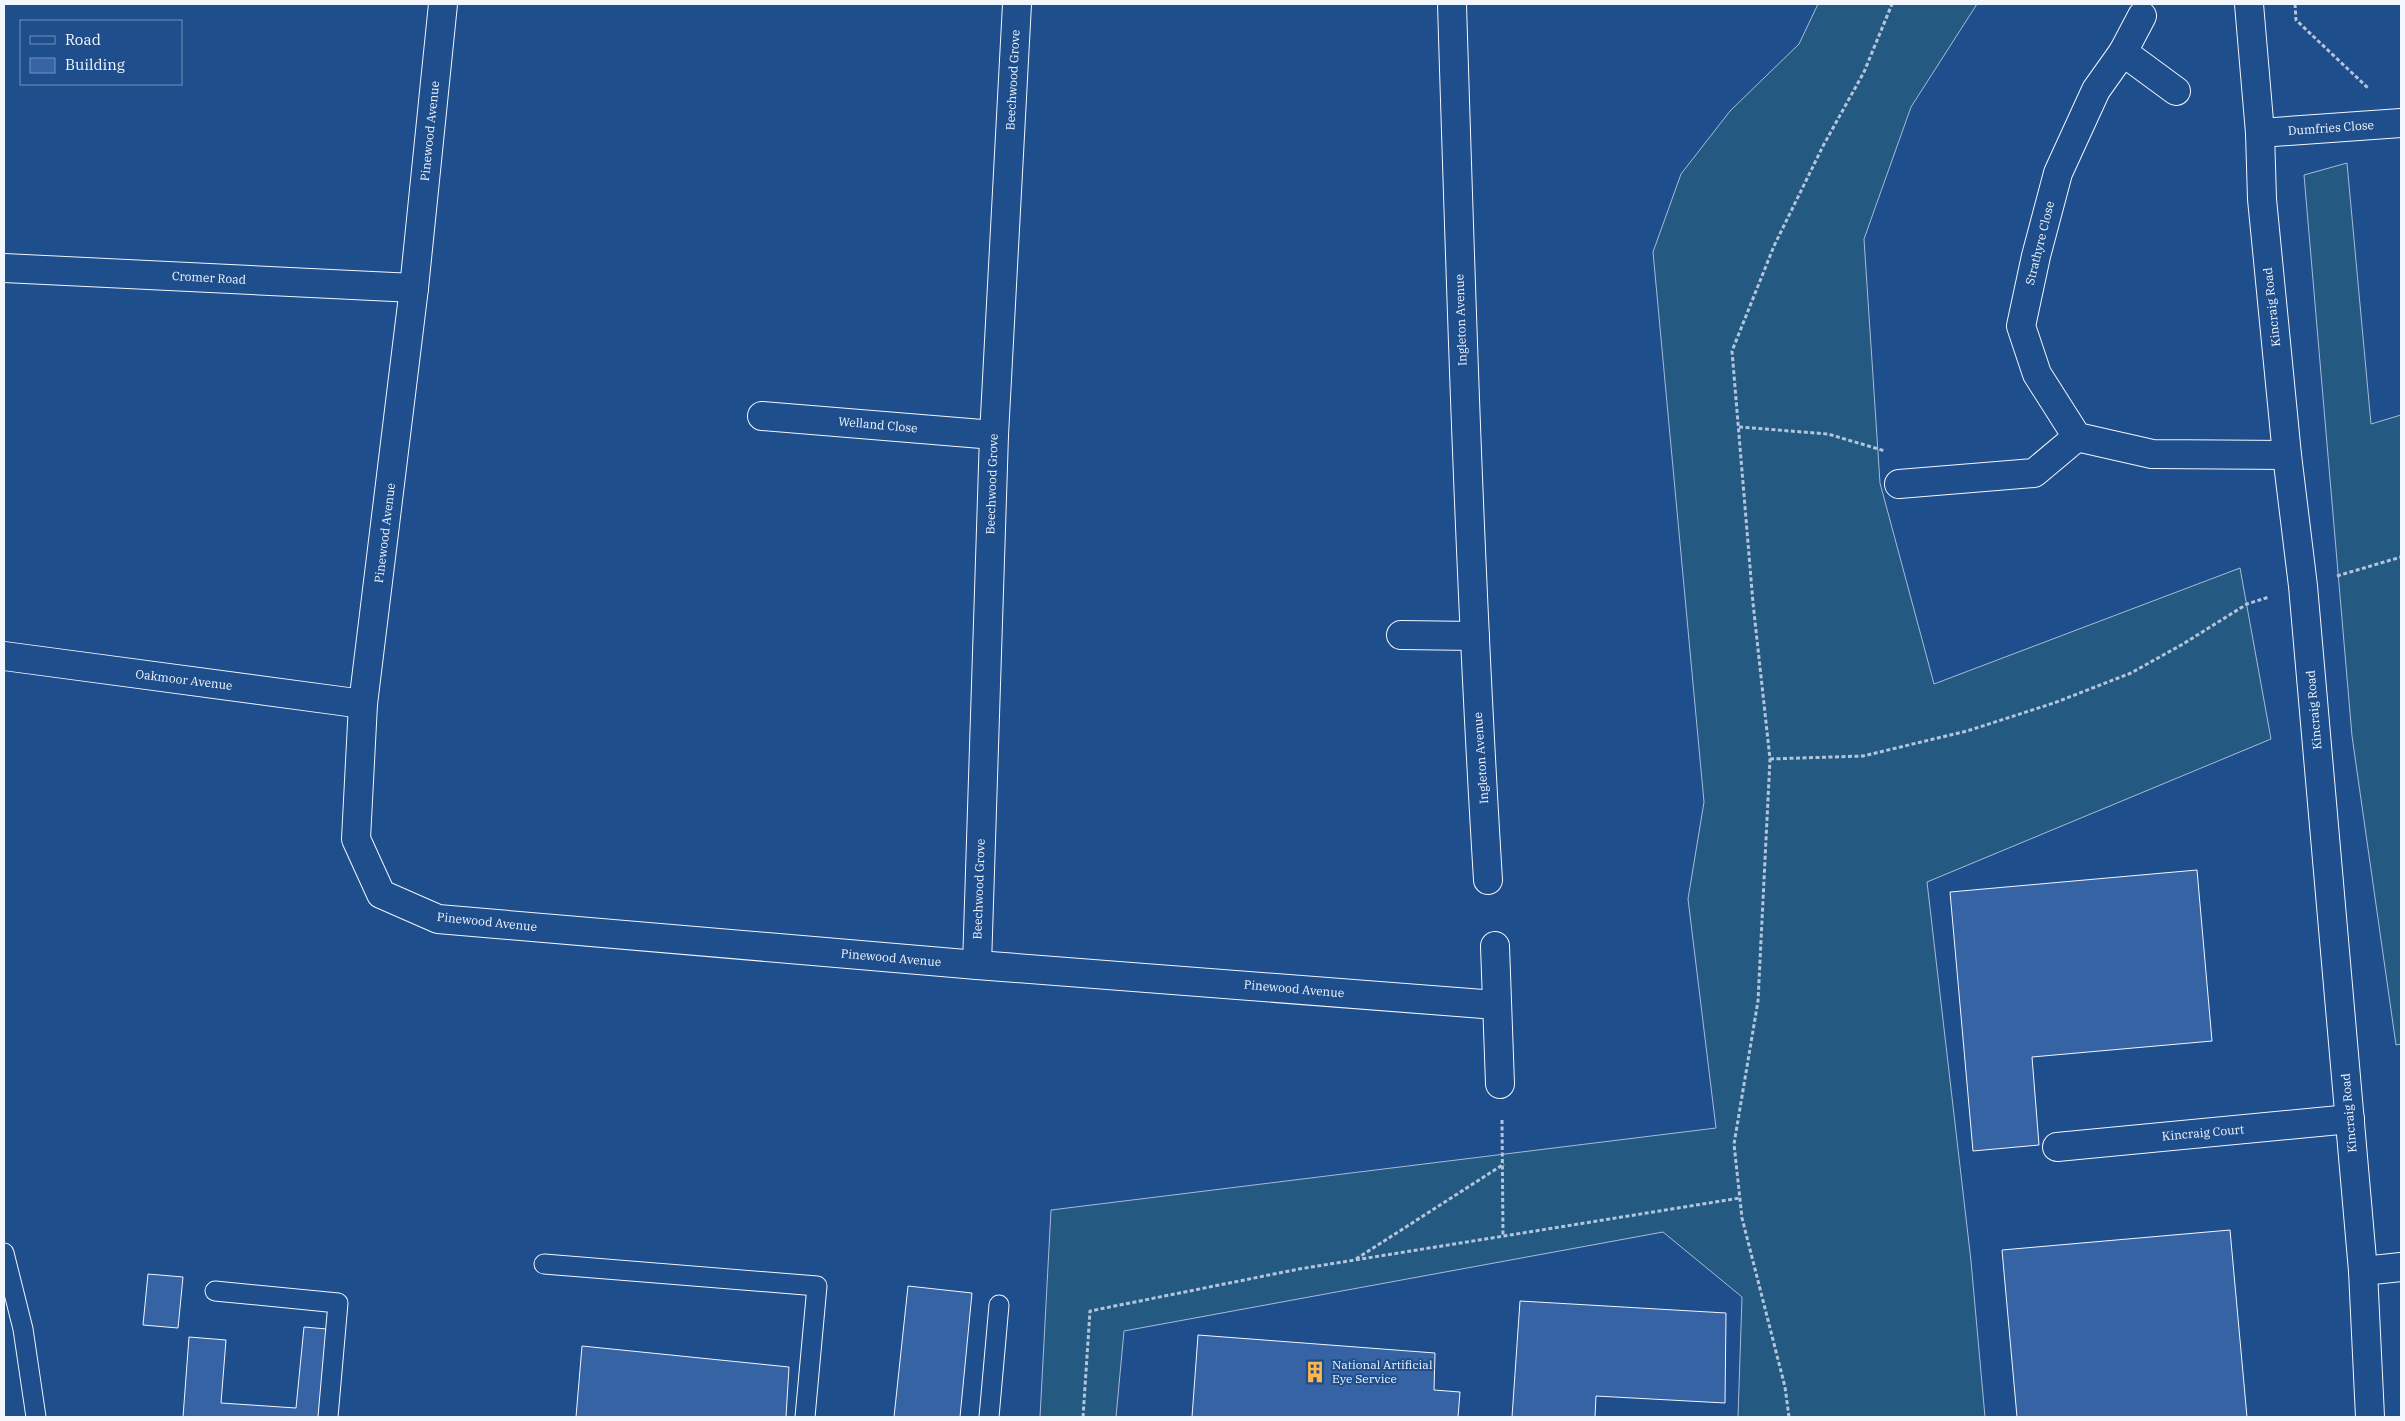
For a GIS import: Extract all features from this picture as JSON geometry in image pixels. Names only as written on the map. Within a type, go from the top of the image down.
[{"type":"street","name":"Pinewood Avenue","points":[[443,4],[414,288],[363,704],[356,839],[381,894],[438,919],[977,965],[1496,1005]]},
{"type":"street","name":"Beechwood Grove","points":[[977,965],[994,435],[1017,4]]},
{"type":"street","name":"Ingleton Avenue","points":[[1452,4],[1462,357],[1488,880]]},
{"type":"street","name":"Kincraig Road","points":[[2248,4],[2260,133],[2262,200],[2287,454],[2303,586],[2350,1119],[2363,1271],[2370,1417]]},
{"type":"street","name":"Strathyre Close","points":[[2077,437],[2037,374],[2021,326],[2036,256],[2058,173],[2096,90],[2123,52],[2142,16]]},
{"type":"street","points":[[2123,52],[2176,91]]},
{"type":"street","name":"Dumfries Close","points":[[2260,133],[2401,123]]},
{"type":"street","name":"Cromer Road","points":[[4,268],[414,288]]},
{"type":"street","name":"Welland Close","points":[[762,416],[994,435]]},
{"type":"street","points":[[1899,484],[2034,473],[2077,437],[2152,454],[2287,454]]},
{"type":"street","points":[[1401,635],[1475,636]]},
{"type":"street","name":"Oakmoor Avenue","points":[[4,656],[363,704]]},
{"type":"street","points":[[1495,946],[1500,1084]]},
{"type":"street","name":"Kincraig Court","points":[[2057,1147],[2350,1119]]},
{"type":"street","points":[[2363,1271],[2401,1266]]},
{"type":"lane","points":[[4,1253],[23,1329],[36,1417]]},
{"type":"lane","points":[[544,1264],[817,1286],[805,1417]]},
{"type":"lane","points":[[215,1291],[338,1302],[328,1417]]},
{"type":"lane","points":[[989,1417],[999,1306]]},
{"type":"path","points":[[1789,1417],[1785,1387],[1742,1218],[1734,1144],[1758,1001],[1770,759],[1753,603],[1732,351],[1774,246],[1823,146],[1864,72],[1892,4]]},
{"type":"path","points":[[2295,4],[2296,20],[2373,93]]},
{"type":"path","points":[[1739,427],[1828,434],[1893,453]]},
{"type":"path","points":[[1770,759],[1863,756],[1967,731],[2054,703],[2132,674],[2247,604],[2401,558]]},
{"type":"path","points":[[1503,1237],[1504,1155]]},
{"type":"path","points":[[1353,1261],[1504,1164]]},
{"type":"path","points":[[1083,1417],[1090,1311],[1353,1261],[1740,1198]]},
{"type":"shaded area","points":[[1818,4],[1977,4],[1911,107],[1864,239],[1880,483],[1934,684],[2240,568],[2271,739],[1927,882],[1971,1261],[1985,1417],[1738,1417],[1742,1297],[1663,1232],[1124,1331],[1116,1417],[1040,1417],[1051,1210],[1716,1128],[1688,899],[1704,802],[1653,252],[1681,174],[1730,111],[1799,44]]},
{"type":"shaded area","points":[[2347,163],[2371,424],[2401,415],[2401,1044],[2396,1045],[2352,736],[2304,175]]},
{"type":"building","points":[[2197,870],[2212,1041],[2032,1057],[2039,1145],[1973,1151],[1950,892]]},
{"type":"building","points":[[2230,1230],[2247,1417],[2017,1417],[2002,1250]]},
{"type":"building","points":[[148,1274],[183,1277],[178,1328],[143,1325]]},
{"type":"building","points":[[908,1286],[972,1293],[960,1417],[894,1417]]},
{"type":"building","points":[[1520,1301],[1726,1313],[1725,1403],[1596,1396],[1595,1417],[1512,1417]]},
{"type":"building","points":[[304,1327],[327,1329],[319,1417],[183,1417],[189,1337],[226,1340],[221,1403],[296,1408]]},
{"type":"building","name":"National Artificial Eye Service","points":[[1198,1335],[1435,1353],[1434,1390],[1460,1392],[1458,1417],[1192,1417]]},
{"type":"building","points":[[582,1346],[789,1367],[786,1417],[576,1417]]},
{"type":"place","name":"National Artificial Eye Service","points":[[1315,1372]]}]
